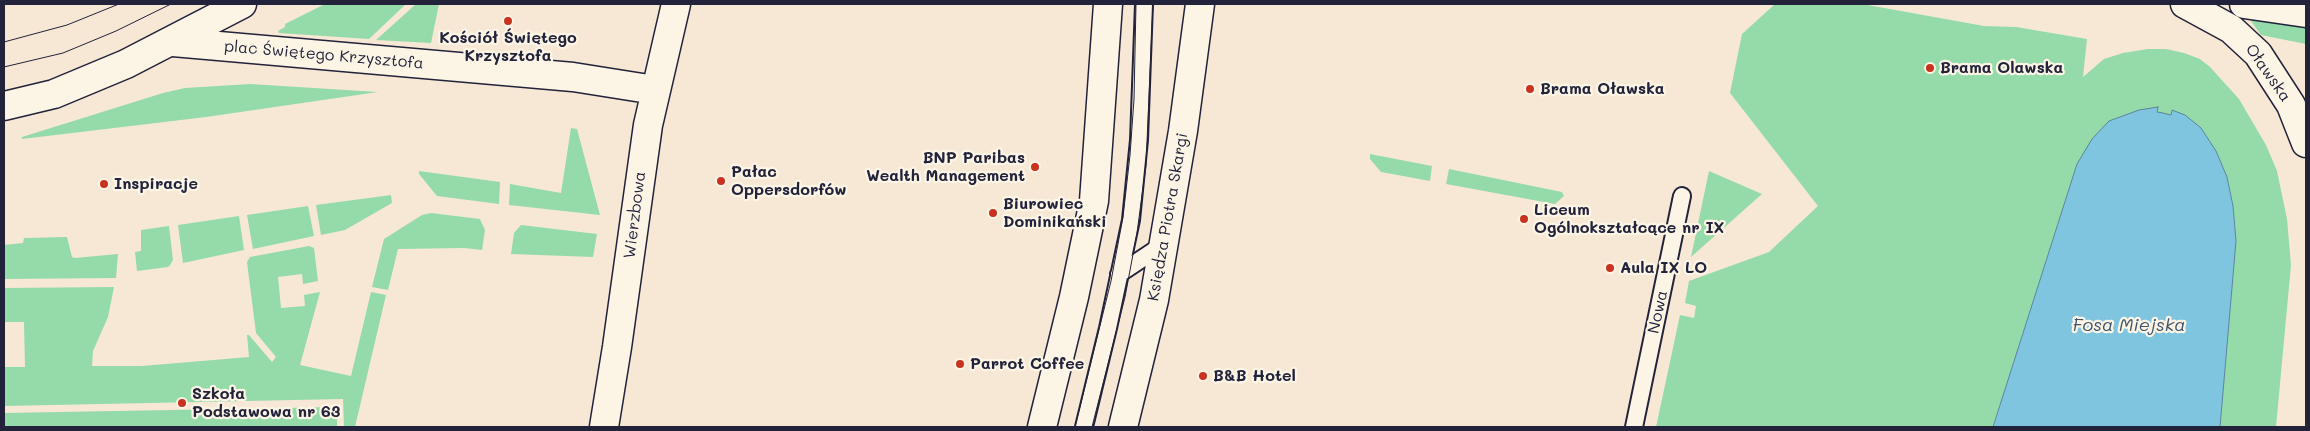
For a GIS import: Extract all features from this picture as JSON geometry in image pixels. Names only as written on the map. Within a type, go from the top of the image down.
[{"type":"street","points":[[4,106],[54,94],[126,64],[172,42],[242,4]]},
{"type":"street","name":"Wierzbowa","points":[[604,427],[617,347],[641,165],[654,90],[676,4]]},
{"type":"street","points":[[1042,427],[1074,297],[1094,201],[1108,4]]},
{"type":"street","name":"Księdza Piotra Skargi","points":[[1124,427],[1154,300],[1183,131],[1200,4]]},
{"type":"street","name":"Oławska","points":[[2185,4],[2231,29],[2258,54],[2291,105],[2306,143]]},
{"type":"street","points":[[2244,4],[2306,13]]},
{"type":"street","name":"plac Świętego Krzysztofa","points":[[172,42],[563,76],[654,90]]},
{"type":"lane","points":[[1084,427],[1131,220],[1139,140],[1144,4]]},
{"type":"lane","name":"Nowa","points":[[1634,427],[1682,196]]},
{"type":"lane","points":[[1120,274],[1164,244]]},
{"type":"green space","points":[[325,4],[406,4],[369,39],[279,33],[278,31],[285,27],[285,24]]},
{"type":"green space","points":[[416,4],[439,4],[431,43],[376,40]]},
{"type":"green space","points":[[1775,4],[1862,4],[1984,26],[2016,27],[2087,39],[2083,77],[2104,59],[2123,53],[2148,49],[2166,49],[2184,53],[2200,59],[2210,67],[2239,99],[2266,145],[2277,171],[2287,219],[2291,265],[2276,427],[2220,427],[2236,241],[2233,206],[2227,177],[2216,151],[2172,110],[2171,115],[2157,112],[2158,108],[2077,164],[1993,427],[1656,427],[1680,315],[1694,318],[1696,306],[1685,303],[1689,281],[1769,252],[1818,206],[1730,93],[1742,34]]},
{"type":"green space","points":[[2253,19],[2306,28],[2306,44],[2261,35],[2251,21]]},
{"type":"green space","points":[[250,84],[378,92],[206,117],[22,139],[22,137],[163,93],[185,88]]},
{"type":"green space","points":[[571,128],[577,129],[600,215],[509,205],[510,184],[561,193]]},
{"type":"green space","points":[[1370,154],[1432,166],[1430,181],[1381,172],[1370,159]]},
{"type":"green space","points":[[1449,169],[1562,192],[1564,196],[1555,204],[1446,184]]},
{"type":"green space","points":[[419,171],[500,182],[499,204],[437,196],[419,174]]},
{"type":"green space","points":[[1709,171],[1762,194],[1691,257]]},
{"type":"green space","points":[[391,195],[392,203],[345,230],[321,235],[316,205]]},
{"type":"green space","points":[[308,206],[314,236],[253,249],[247,215]]},
{"type":"green space","points":[[431,213],[480,219],[485,230],[482,250],[464,248],[398,249],[388,290],[372,287],[384,239],[422,215]]},
{"type":"green space","points":[[239,216],[244,250],[183,263],[178,225]]},
{"type":"green space","points":[[521,225],[597,234],[593,257],[511,254],[514,233]]},
{"type":"green space","points":[[169,226],[173,260],[170,265],[168,267],[137,271],[135,252],[141,251],[141,230]]},
{"type":"green space","points":[[67,237],[72,257],[75,258],[118,254],[116,278],[4,279],[4,245],[23,243],[24,238]]},
{"type":"green space","points":[[309,246],[314,248],[318,281],[303,284],[302,274],[278,277],[281,308],[305,306],[304,295],[320,292],[300,365],[351,376],[371,292],[386,295],[355,427],[344,427],[343,399],[4,406],[4,367],[25,367],[24,322],[4,322],[4,288],[114,287],[108,317],[93,351],[92,366],[142,366],[249,357],[247,335],[272,362],[276,357],[256,333],[247,262],[250,257]]},
{"type":"green space","points":[[337,407],[337,427],[4,427],[4,413]]},
{"type":"water","name":"Fosa Miejska","points":[[2158,107],[2157,112],[2171,115],[2172,110],[2185,115],[2201,128],[2216,151],[2227,177],[2233,206],[2236,241],[2220,427],[1993,427],[2077,164],[2092,139],[2109,121],[2139,110]]},
{"type":"tram line","points":[[4,42],[67,25],[119,4]]},
{"type":"tram line","points":[[4,67],[63,53],[116,31],[171,4]]},
{"type":"tram line","points":[[1075,427],[1111,281],[1123,217],[1134,99],[1136,4]]},
{"type":"tram line","points":[[1092,427],[1125,297],[1137,233],[1146,165],[1153,4]]},
{"type":"place","name":"Kościół Świętego Krzysztofa","points":[[508,21]]},
{"type":"place","name":"Brama Olawska","points":[[1930,68]]},
{"type":"place","name":"Brama Oławska","points":[[1530,89]]},
{"type":"place","name":"BNP Paribas Wealth Management","points":[[1035,167]]},
{"type":"place","name":"Pałac Oppersdorfów","points":[[721,181]]},
{"type":"place","name":"Inspiracje","points":[[104,184]]},
{"type":"place","name":"Biurowiec Dominikański","points":[[993,213]]},
{"type":"place","name":"Liceum Ogólnokształcące nr IX","points":[[1524,219]]},
{"type":"place","name":"Aula IX LO","points":[[1610,268]]},
{"type":"place","name":"Parrot Coffee","points":[[960,364]]},
{"type":"place","name":"B&B Hotel","points":[[1203,376]]},
{"type":"place","name":"Szkoła Podstawowa nr 63","points":[[182,403]]}]
